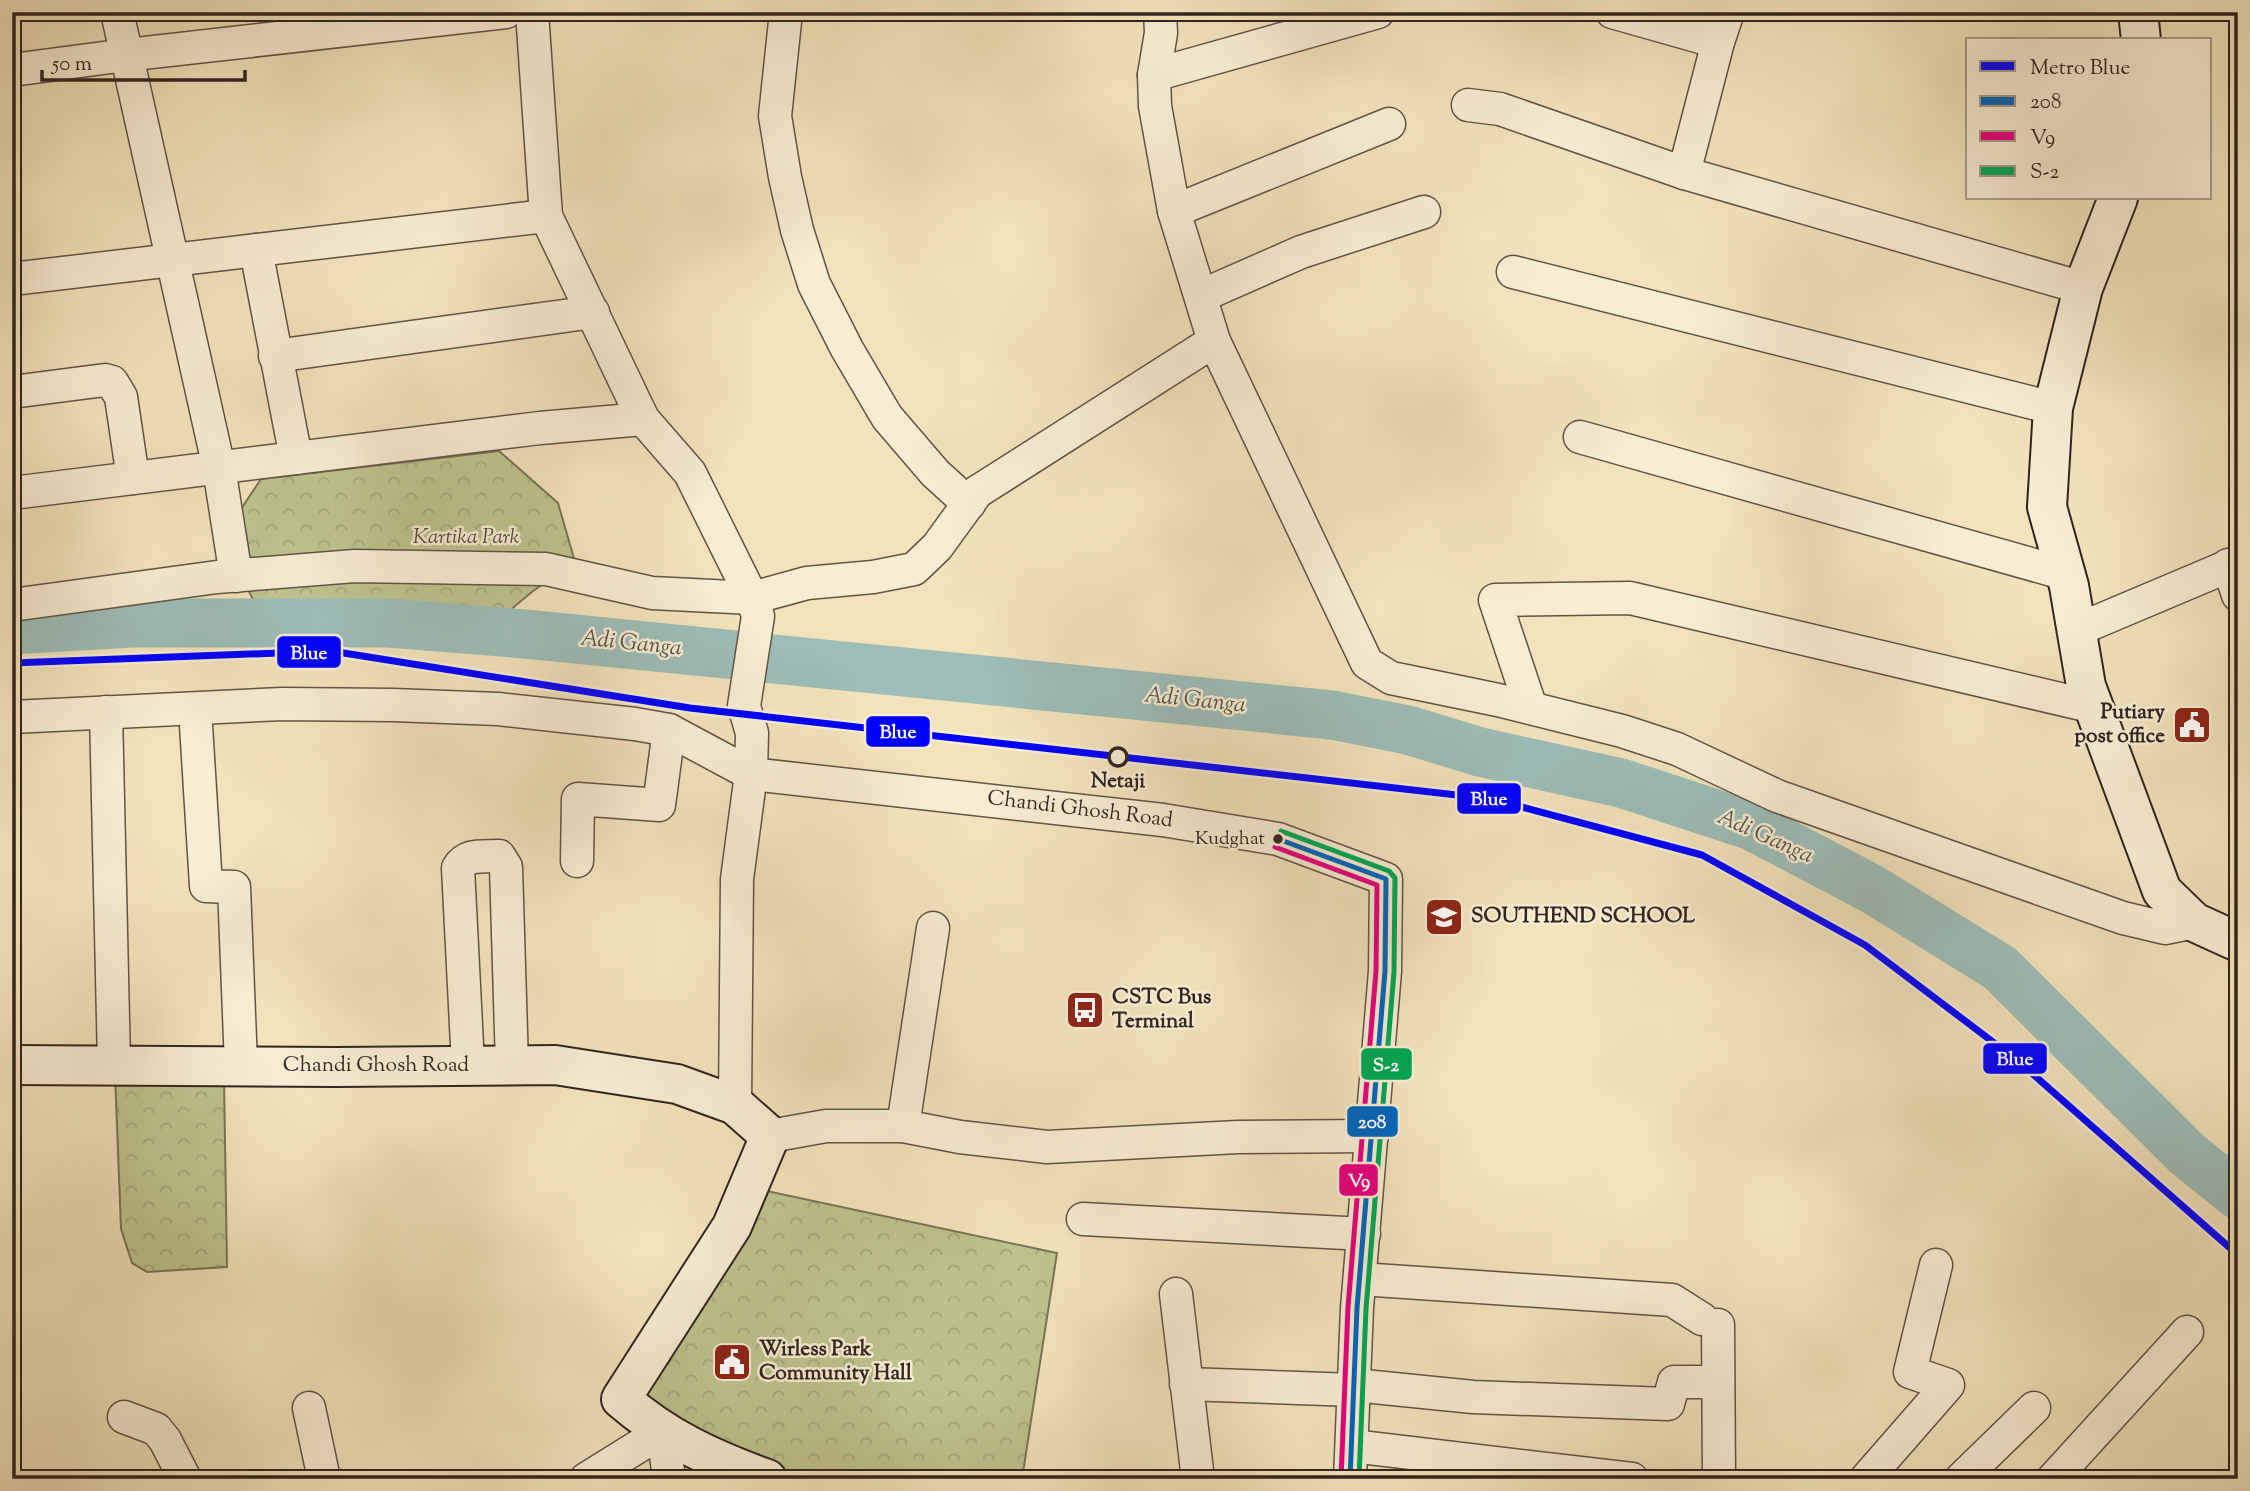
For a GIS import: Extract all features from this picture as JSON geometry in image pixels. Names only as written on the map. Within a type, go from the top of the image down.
[{"type":"street","points":[[117,12],[219,468],[236,576]]},
{"type":"street","points":[[12,71],[126,55],[506,12]]},
{"type":"street","points":[[532,12],[547,216],[643,419],[690,473],[755,607],[744,706],[752,733],[751,774],[737,879],[735,1105]]},
{"type":"street","points":[[786,12],[775,116],[785,177],[814,284],[847,349],[887,417],[935,473],[973,498]]},
{"type":"street","points":[[1160,12],[1154,75],[1155,106],[1174,211],[1214,341],[1367,663],[1391,678],[1531,708],[1622,731],[1677,749],[1777,796],[2123,918],[2165,928],[2194,922]]},
{"type":"street","points":[[1154,75],[1378,12]]},
{"type":"street","points":[[1612,12],[1718,42]]},
{"type":"street","points":[[1685,173],[1728,12]]},
{"type":"street","points":[[2138,12],[2141,38]]},
{"type":"street","points":[[1468,106],[1500,109],[1685,173],[2083,288]]},
{"type":"street","points":[[1174,211],[1389,124]]},
{"type":"street","points":[[2117,200],[2083,288],[2053,408],[2047,507],[2066,575],[2086,686],[2162,891],[2194,922],[2238,942]]},
{"type":"street","points":[[1200,296],[1301,252],[1424,212]]},
{"type":"street","points":[[12,279],[547,216]]},
{"type":"street","points":[[256,250],[296,458]]},
{"type":"street","points":[[1513,272],[2053,408]]},
{"type":"street","points":[[275,356],[593,312]]},
{"type":"street","points":[[12,605],[236,576],[355,566],[547,569],[652,593],[755,607],[807,583],[873,577],[914,569],[937,547],[973,498],[1214,341]]},
{"type":"street","points":[[12,391],[105,380],[112,382],[121,397],[133,478]]},
{"type":"street","points":[[12,493],[540,428],[643,419]]},
{"type":"street","points":[[1580,437],[2066,575]]},
{"type":"street","points":[[2077,630],[2233,564],[2238,596]]},
{"type":"street","points":[[1531,708],[1495,600],[1630,598],[2094,707]]},
{"type":"street","points":[[12,717],[282,704],[512,711],[669,730],[751,774]]},
{"type":"street","points":[[195,709],[206,886],[234,887],[241,1065]]},
{"type":"street","points":[[106,712],[114,1064]]},
{"type":"street","points":[[577,861],[578,799],[659,804],[669,730]]},
{"type":"street","name":"Chandi Ghosh Road","points":[[751,774],[1163,820],[1278,839],[1386,879],[1385,971],[1360,1279],[1350,1479]]},
{"type":"street","points":[[468,1065],[458,868],[468,857],[499,856],[506,867],[512,1065]]},
{"type":"street","points":[[903,1126],[933,928]]},
{"type":"street","name":"Chandi Ghosh Road","points":[[12,1065],[555,1065],[677,1084],[735,1105],[770,1136]]},
{"type":"street","points":[[767,1479],[681,1443],[643,1418],[621,1399],[732,1226],[770,1136],[826,1126],[903,1126],[960,1137],[1047,1147],[1238,1136],[1372,1136]]},
{"type":"street","points":[[1083,1219],[1364,1234]]},
{"type":"street","points":[[1866,1479],[1948,1385],[1910,1372],[1936,1265]]},
{"type":"street","points":[[1360,1279],[1672,1300],[1710,1322],[1717,1382],[1719,1479]]},
{"type":"street","points":[[1176,1294],[1198,1479]]},
{"type":"street","points":[[2053,1479],[2187,1332]]},
{"type":"street","points":[[1186,1384],[1354,1388],[1473,1397],[1668,1404],[1674,1382],[1717,1382]]},
{"type":"street","points":[[309,1408],[324,1479]]},
{"type":"street","points":[[1961,1479],[2034,1408]]},
{"type":"street","points":[[124,1418],[156,1429],[165,1440],[185,1479]]},
{"type":"street","points":[[586,1479],[663,1431]]},
{"type":"street","points":[[663,1431],[669,1479]]},
{"type":"street","points":[[1352,1446],[1632,1479]]},
{"type":"green space","name":"Kartika Park","points":[[499,451],[558,503],[575,562],[533,591],[496,622],[378,615],[260,615],[223,536],[261,479]]},
{"type":"green space","points":[[115,1074],[224,1078],[227,1267],[147,1272],[132,1263],[121,1229]]},
{"type":"green space","points":[[762,1190],[1057,1253],[1022,1479],[784,1479],[633,1398]]},
{"type":"waterway","name":"Adi Ganga","points":[[12,630],[132,623],[388,623],[525,634],[1332,715],[1408,730],[1480,752],[1621,783],[1752,826],[1872,889],[2000,968],[2187,1154],[2238,1195]]},
{"type":"metro line","name":"Blue","points":[[12,663],[331,651],[690,708],[1492,799],[1702,855],[1865,945],[2018,1061],[2238,1255]]},
{"type":"transit line","name":"S-2","points":[[1281,831],[1389,871],[1395,878],[1394,972],[1366,1309],[1359,1479]]},
{"type":"transit line","name":"208","points":[[1278,839],[1386,879],[1385,971],[1357,1308],[1350,1479]]},
{"type":"transit line","name":"V9","points":[[1275,847],[1377,885],[1376,971],[1348,1307],[1341,1479]]},
{"type":"place","name":"Putiary post office","points":[[2192,725]]},
{"type":"place","name":"Netaji","points":[[1118,757]]},
{"type":"place","name":"Kudghat","points":[[1278,839]]},
{"type":"place","name":"SOUTHEND SCHOOL","points":[[1444,917]]},
{"type":"place","name":"CSTC Bus Terminal","points":[[1085,1010]]},
{"type":"place","name":"Wirless Park Community Hall","points":[[732,1362]]}]
